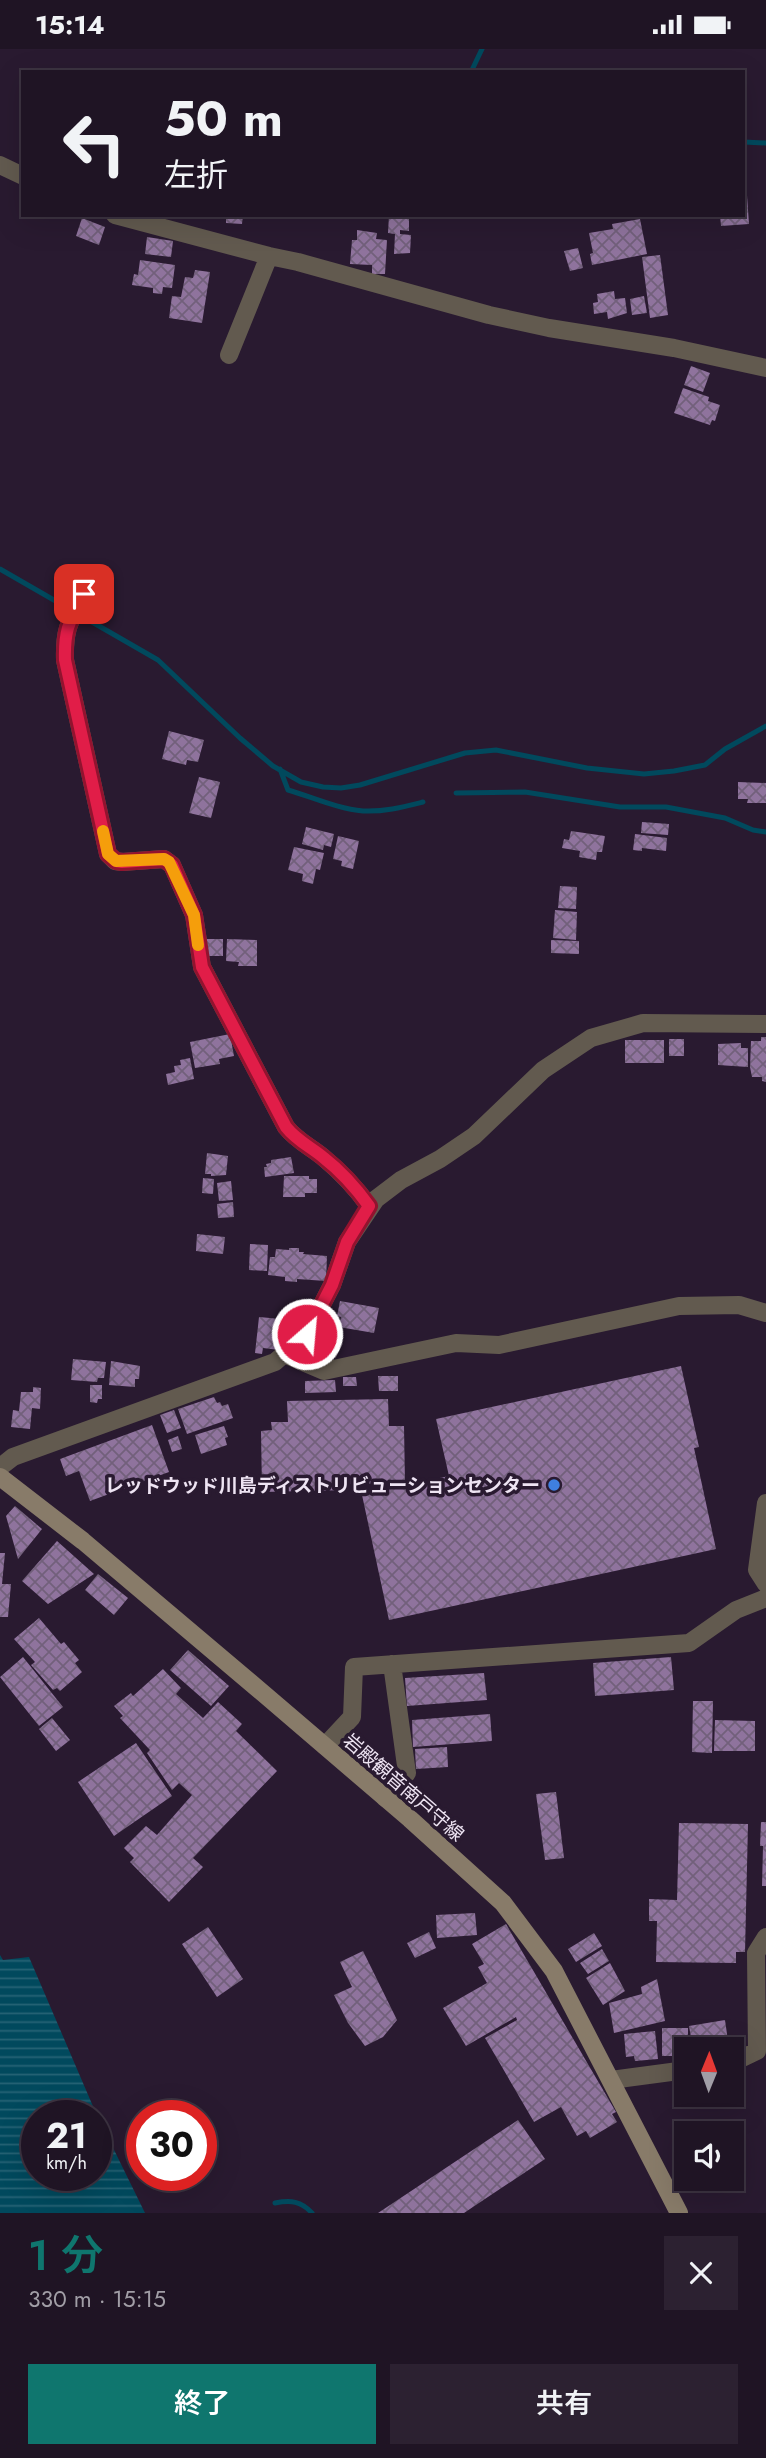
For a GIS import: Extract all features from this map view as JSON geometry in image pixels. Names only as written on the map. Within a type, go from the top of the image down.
[{"type":"main road","name":"岩殿観音南戸守線","points":[[0,1477],[83,1541],[386,1798],[503,1903],[554,1971],[679,2213]]},
{"type":"street","points":[[0,165],[21,175]]},
{"type":"street","points":[[123,217],[311,265],[489,315],[549,328],[674,348],[766,368]]},
{"type":"street","points":[[229,355],[269,256]]},
{"type":"street","points":[[82,598],[69,623],[65,638],[68,674],[108,854],[116,861],[164,859],[172,865],[194,915],[202,967],[286,1127],[294,1138],[351,1181],[369,1206]]},
{"type":"street","points":[[0,1467],[13,1457],[275,1362],[307,1334],[332,1285],[347,1242],[369,1206],[390,1187],[474,1136],[544,1070],[591,1038],[643,1024],[766,1024]]},
{"type":"street","points":[[284,1354],[324,1371],[456,1343],[499,1345],[679,1306],[739,1305],[766,1313]]},
{"type":"street","points":[[766,1503],[757,1570],[766,1584]]},
{"type":"street","points":[[324,1746],[352,1717],[354,1667],[689,1643],[736,1610],[766,1598]]},
{"type":"street","points":[[386,1798],[407,1773],[392,1664]]},
{"type":"street","points":[[744,2057],[757,2051],[756,1953],[766,1937]]},
{"type":"street","points":[[611,2080],[674,2072]]},
{"type":"water","points":[[0,1955],[3,1960],[29,1957],[90,2100],[21,2100],[21,2191],[112,2191],[112,2146],[126,2174],[126,2191],[134,2191],[145,2213],[0,2213]]},
{"type":"building","points":[[746,181],[749,224],[721,226],[720,217],[745,217]]},
{"type":"building","points":[[226,217],[243,217],[242,224],[226,223]]},
{"type":"building","points":[[389,217],[409,217],[409,231],[400,230],[400,234],[411,235],[410,253],[394,254],[395,234],[388,233]]},
{"type":"building","points":[[82,218],[105,227],[99,245],[76,236]]},
{"type":"building","points":[[640,219],[647,254],[592,265],[590,254],[593,253],[589,233],[613,229],[612,224]]},
{"type":"building","points":[[357,230],[377,233],[376,239],[387,240],[385,274],[372,274],[372,265],[350,264],[352,240],[357,240]]},
{"type":"building","points":[[147,237],[173,241],[171,257],[145,254]]},
{"type":"building","points":[[578,248],[583,268],[570,271],[564,251]]},
{"type":"building","points":[[660,255],[668,315],[650,318],[642,257]]},
{"type":"building","points":[[140,260],[175,265],[172,288],[163,287],[162,294],[153,293],[153,288],[132,285],[134,274],[138,275]]},
{"type":"building","points":[[195,270],[210,272],[202,323],[169,318],[172,296],[181,297],[185,277],[193,278]]},
{"type":"building","points":[[614,291],[615,299],[625,298],[627,313],[608,319],[607,312],[594,314],[593,303],[598,302],[597,294]]},
{"type":"building","points":[[644,296],[647,313],[632,315],[630,299]]},
{"type":"building","points":[[691,366],[710,373],[703,392],[684,385]]},
{"type":"building","points":[[683,388],[709,397],[708,401],[720,405],[715,421],[712,420],[710,425],[674,413]]},
{"type":"building","points":[[169,731],[204,740],[198,762],[187,760],[186,765],[162,759]]},
{"type":"building","points":[[199,777],[220,782],[211,818],[189,813]]},
{"type":"building","points":[[738,782],[766,783],[766,803],[747,803],[748,799],[738,799]]},
{"type":"building","points":[[642,822],[669,824],[668,835],[641,833]]},
{"type":"building","points":[[306,827],[334,834],[331,847],[324,845],[323,850],[302,844]]},
{"type":"building","points":[[571,831],[605,836],[602,852],[597,852],[596,860],[579,857],[580,851],[562,848],[564,839],[569,840]]},
{"type":"building","points":[[635,834],[667,838],[666,851],[642,848],[642,851],[633,850]]},
{"type":"building","points":[[338,836],[359,841],[353,869],[341,866],[342,861],[333,859]]},
{"type":"building","points":[[294,847],[324,853],[320,870],[316,869],[313,884],[302,881],[303,874],[288,870]]},
{"type":"building","points":[[560,886],[577,887],[576,909],[558,908]]},
{"type":"building","points":[[555,910],[577,912],[576,940],[553,938]]},
{"type":"building","points":[[206,939],[223,939],[223,956],[206,956]]},
{"type":"building","points":[[227,939],[257,940],[257,966],[238,966],[239,962],[226,961]]},
{"type":"building","points":[[551,940],[579,941],[579,954],[551,953]]},
{"type":"building","points":[[230,1034],[234,1056],[219,1059],[220,1064],[195,1068],[190,1042]]},
{"type":"building","points":[[761,1037],[766,1037],[766,1082],[762,1081],[762,1077],[752,1077],[750,1067],[751,1041],[761,1041]]},
{"type":"building","points":[[669,1039],[684,1039],[684,1056],[669,1056]]},
{"type":"building","points":[[625,1040],[664,1040],[664,1063],[625,1063]]},
{"type":"building","points":[[741,1043],[741,1048],[748,1048],[748,1067],[718,1065],[718,1044]]},
{"type":"building","points":[[190,1058],[194,1079],[168,1085],[166,1074],[175,1072],[174,1066],[181,1065],[180,1060]]},
{"type":"building","points":[[207,1153],[228,1156],[226,1175],[205,1174]]},
{"type":"building","points":[[291,1157],[294,1173],[265,1177],[264,1167],[271,1163],[271,1160]]},
{"type":"building","points":[[284,1176],[309,1176],[309,1179],[317,1179],[317,1193],[305,1193],[305,1197],[283,1197]]},
{"type":"building","points":[[203,1178],[214,1179],[213,1194],[202,1193]]},
{"type":"building","points":[[231,1181],[233,1200],[219,1201],[217,1183]]},
{"type":"building","points":[[233,1202],[234,1217],[218,1218],[217,1204]]},
{"type":"building","points":[[197,1234],[225,1237],[223,1254],[196,1251]]},
{"type":"building","points":[[250,1244],[268,1245],[267,1271],[249,1270]]},
{"type":"building","points":[[299,1248],[299,1252],[304,1252],[303,1254],[327,1256],[326,1281],[285,1281],[285,1277],[268,1275],[270,1257],[275,1257],[276,1249]]},
{"type":"building","points":[[340,1301],[379,1308],[374,1333],[339,1327],[341,1317],[337,1316]]},
{"type":"building","points":[[259,1317],[292,1320],[290,1338],[285,1343],[279,1343],[279,1350],[263,1348],[262,1354],[255,1353]]},
{"type":"building","points":[[73,1359],[106,1362],[104,1378],[98,1378],[97,1382],[71,1380]]},
{"type":"building","points":[[111,1361],[140,1366],[135,1387],[109,1385]]},
{"type":"building","name":"レッドウッド川島ディストリビューションセンター","points":[[681,1366],[699,1447],[694,1448],[716,1549],[389,1620],[362,1495],[449,1476],[436,1419]]},
{"type":"building","points":[[378,1376],[398,1376],[398,1391],[379,1391]]},
{"type":"building","points":[[343,1377],[356,1377],[357,1386],[343,1386]]},
{"type":"building","points":[[335,1380],[336,1392],[305,1393],[305,1381]]},
{"type":"building","points":[[90,1385],[102,1385],[102,1399],[98,1399],[97,1403],[90,1402]]},
{"type":"building","points":[[33,1387],[41,1388],[40,1409],[32,1408],[30,1429],[11,1427],[13,1410],[19,1411],[21,1392],[33,1392]]},
{"type":"building","points":[[214,1397],[222,1406],[228,1404],[233,1418],[187,1434],[178,1409]]},
{"type":"building","points":[[388,1399],[389,1426],[404,1426],[405,1483],[349,1484],[349,1490],[262,1492],[261,1431],[272,1430],[271,1422],[288,1422],[287,1401]]},
{"type":"building","points":[[174,1410],[181,1428],[167,1433],[160,1415]]},
{"type":"building","points":[[152,1425],[169,1472],[90,1501],[79,1471],[66,1476],[60,1459]]},
{"type":"building","points":[[224,1426],[228,1437],[225,1438],[227,1445],[201,1454],[195,1435]]},
{"type":"building","points":[[178,1436],[182,1449],[172,1452],[168,1440]]},
{"type":"building","points":[[15,1506],[42,1529],[18,1559],[6,1516]]},
{"type":"building","points":[[57,1541],[94,1574],[48,1604],[22,1581]]},
{"type":"building","points":[[0,1553],[5,1553],[2,1584],[11,1584],[8,1617],[0,1617]]},
{"type":"building","points":[[98,1574],[128,1598],[114,1615],[85,1590]]},
{"type":"building","points":[[39,1618],[79,1660],[75,1663],[82,1672],[60,1691],[57,1688],[53,1690],[31,1665],[35,1662],[14,1639]]},
{"type":"building","points":[[188,1650],[229,1686],[211,1706],[170,1670]]},
{"type":"building","points":[[23,1657],[63,1707],[39,1726],[0,1677]]},
{"type":"building","points":[[671,1657],[674,1690],[595,1696],[593,1663]]},
{"type":"building","points":[[163,1669],[181,1688],[176,1694],[203,1718],[218,1702],[242,1724],[236,1731],[277,1771],[193,1858],[203,1867],[169,1902],[130,1862],[134,1858],[124,1848],[146,1826],[157,1835],[192,1795],[179,1783],[172,1790],[147,1753],[150,1750],[120,1718],[123,1716],[114,1706],[131,1693],[133,1696]]},
{"type":"building","points":[[484,1673],[487,1700],[407,1706],[405,1678]]},
{"type":"building","points":[[693,1701],[713,1701],[712,1753],[692,1752]]},
{"type":"building","points":[[490,1714],[492,1741],[413,1747],[412,1720]]},
{"type":"building","points":[[52,1718],[70,1740],[56,1751],[39,1729]]},
{"type":"building","points":[[715,1720],[755,1721],[755,1751],[714,1751]]},
{"type":"building","points":[[136,1743],[172,1796],[114,1836],[78,1782]]},
{"type":"building","points":[[447,1747],[448,1767],[416,1769],[415,1749]]},
{"type":"building","points":[[556,1792],[564,1858],[545,1860],[536,1794]]},
{"type":"building","points":[[761,1822],[766,1822],[766,1886],[762,1886]]},
{"type":"building","points":[[679,1823],[748,1824],[745,1952],[736,1952],[736,1963],[656,1962],[657,1921],[649,1921],[649,1899],[677,1900]]},
{"type":"building","points":[[475,1913],[477,1935],[437,1938],[436,1915]]},
{"type":"building","points":[[506,1924],[616,2112],[612,2114],[617,2122],[590,2138],[586,2131],[577,2136],[561,2107],[534,2122],[485,2038],[517,2020],[516,2017],[466,2046],[443,2008],[487,1983],[478,1967],[484,1964],[472,1944]]},
{"type":"building","points":[[208,1927],[243,1979],[217,1997],[182,1944]]},
{"type":"building","points":[[429,1932],[436,1948],[415,1958],[407,1943]]},
{"type":"building","points":[[594,1933],[602,1946],[576,1962],[568,1949]]},
{"type":"building","points":[[602,1949],[609,1961],[588,1974],[580,1963]]},
{"type":"building","points":[[363,1951],[397,2020],[383,2037],[365,2046],[348,2023],[334,1995],[352,1987],[340,1962]]},
{"type":"building","points":[[610,1963],[625,1991],[603,2005],[586,1978]]},
{"type":"building","points":[[657,1979],[665,2021],[614,2033],[609,2003],[642,1994],[641,1987]]},
{"type":"building","points":[[725,2020],[727,2037],[691,2037],[689,2026]]},
{"type":"building","points":[[662,2028],[688,2028],[688,2037],[674,2037],[674,2056],[662,2056]]},
{"type":"building","points":[[655,2031],[658,2059],[635,2061],[634,2056],[626,2057],[624,2034]]},
{"type":"building","points":[[518,2120],[545,2159],[464,2213],[378,2213]]},
{"type":"waterway","points":[[472,70],[482,49]]},
{"type":"waterway","points":[[745,142],[766,143]]},
{"type":"waterway","points":[[0,569],[158,660],[273,766],[301,782],[323,787],[360,785],[465,753],[496,750],[587,768],[644,774],[674,771],[705,765],[725,749],[766,726]]},
{"type":"waterway","points":[[280,769],[288,790],[344,808],[378,811],[423,802]]},
{"type":"waterway","points":[[456,793],[525,792],[620,807],[666,807],[725,818],[753,830],[766,832]]},
{"type":"waterway","points":[[275,2203],[295,2202],[312,2213]]},
{"type":"slow traffic","points":[[103,831],[108,854],[116,861],[164,859],[172,865],[194,915],[198,945]]},
{"type":"place","name":"レッドウッド川島ディストリビューションセンター","points":[[554,1485]]},
{"type":"route","points":[[84,594],[67,625],[65,660],[108,854],[116,861],[164,859],[172,865],[194,915],[202,967],[286,1127],[294,1138],[351,1181],[369,1206],[347,1242],[332,1285],[307,1334]]}]
